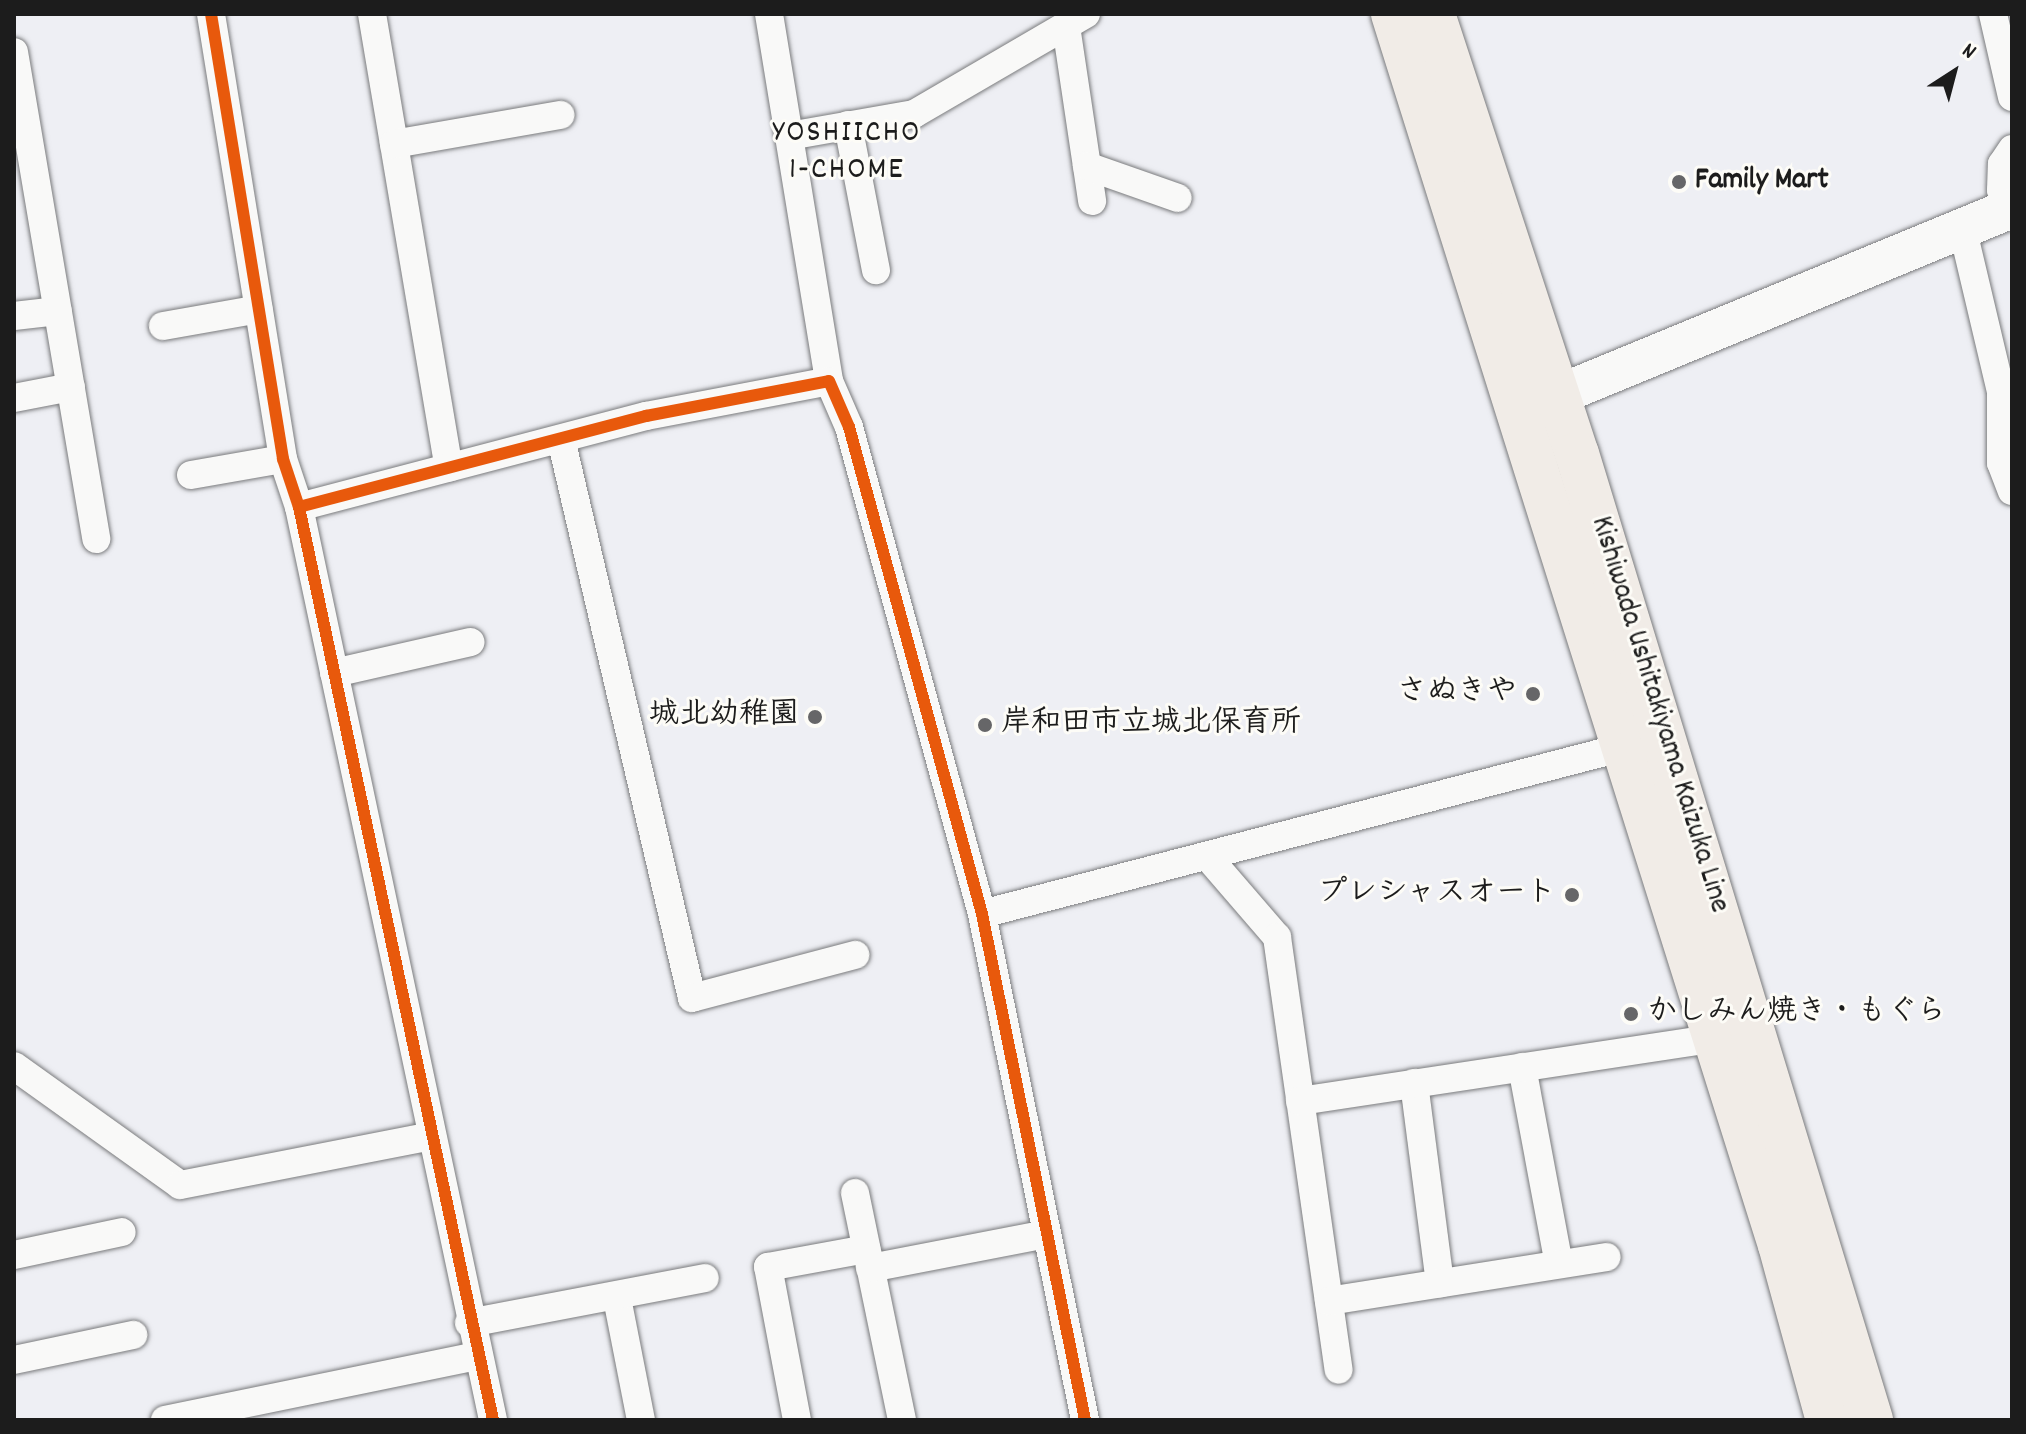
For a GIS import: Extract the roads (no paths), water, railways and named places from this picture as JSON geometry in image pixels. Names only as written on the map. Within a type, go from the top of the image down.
[{"type":"main road","name":"Kishiwada Ushitakiyama Kaizuka Line","points":[[1393,14],[1715,1038],[1828,1420]]},
{"type":"main road","name":"Kishiwada Ushitakiyama Kaizuka Line","points":[[1433,14],[1558,396],[1871,1420]]},
{"type":"street","points":[[211,14],[283,459],[299,507],[428,1137],[493,1420]]},
{"type":"street","points":[[372,14],[449,468]]},
{"type":"street","points":[[769,14],[829,381],[849,427],[982,914],[1085,1420]]},
{"type":"street","points":[[1993,14],[2012,97]]},
{"type":"street","points":[[789,136],[914,114],[1076,20],[1092,201]]},
{"type":"street","points":[[14,52],[96,539]]},
{"type":"street","points":[[394,144],[561,115]]},
{"type":"street","points":[[848,125],[876,270]]},
{"type":"street","points":[[1518,412],[1963,231],[2012,208],[2001,190],[2002,164],[2012,149]]},
{"type":"street","points":[[1087,166],[1178,198]]},
{"type":"street","points":[[1963,231],[2001,392],[2001,463],[2012,491]]},
{"type":"street","points":[[163,326],[259,309]]},
{"type":"street","points":[[14,316],[58,311]]},
{"type":"street","points":[[299,507],[561,439],[829,381]]},
{"type":"street","points":[[14,398],[71,387]]},
{"type":"street","points":[[561,439],[692,998],[855,955]]},
{"type":"street","points":[[191,475],[283,459]]},
{"type":"street","points":[[334,673],[471,642]]},
{"type":"street","points":[[982,914],[1624,747]]},
{"type":"street","points":[[1207,856],[1277,937],[1339,1370]]},
{"type":"street","points":[[1300,1101],[1715,1038]]},
{"type":"street","points":[[14,1066],[180,1185],[428,1137]]},
{"type":"street","points":[[1522,1067],[1559,1264]]},
{"type":"street","points":[[1414,1083],[1440,1283]]},
{"type":"street","points":[[855,1193],[902,1420]]},
{"type":"street","points":[[14,1255],[122,1232]]},
{"type":"street","points":[[797,1420],[768,1267],[868,1259],[1046,1234]]},
{"type":"street","points":[[1329,1301],[1607,1257]]},
{"type":"street","points":[[469,1323],[617,1298],[705,1278]]},
{"type":"street","points":[[617,1298],[641,1420]]},
{"type":"street","points":[[14,1360],[133,1335]]},
{"type":"street","points":[[165,1420],[477,1356]]},
{"type":"place","name":"Family Mart","points":[[1679,182]]},
{"type":"place","name":"さぬきや","points":[[1533,694]]},
{"type":"place","name":"城北幼稚園","points":[[815,717]]},
{"type":"place","name":"岸和田市立城北保育所","points":[[985,725]]},
{"type":"place","name":"プレシャスオート","points":[[1572,895]]},
{"type":"place","name":"かしみん焼き・もぐら","points":[[1631,1014]]},
{"type":"district","name":"YOSHIICHO 1-CHOME","points":[[847,154]]}]
